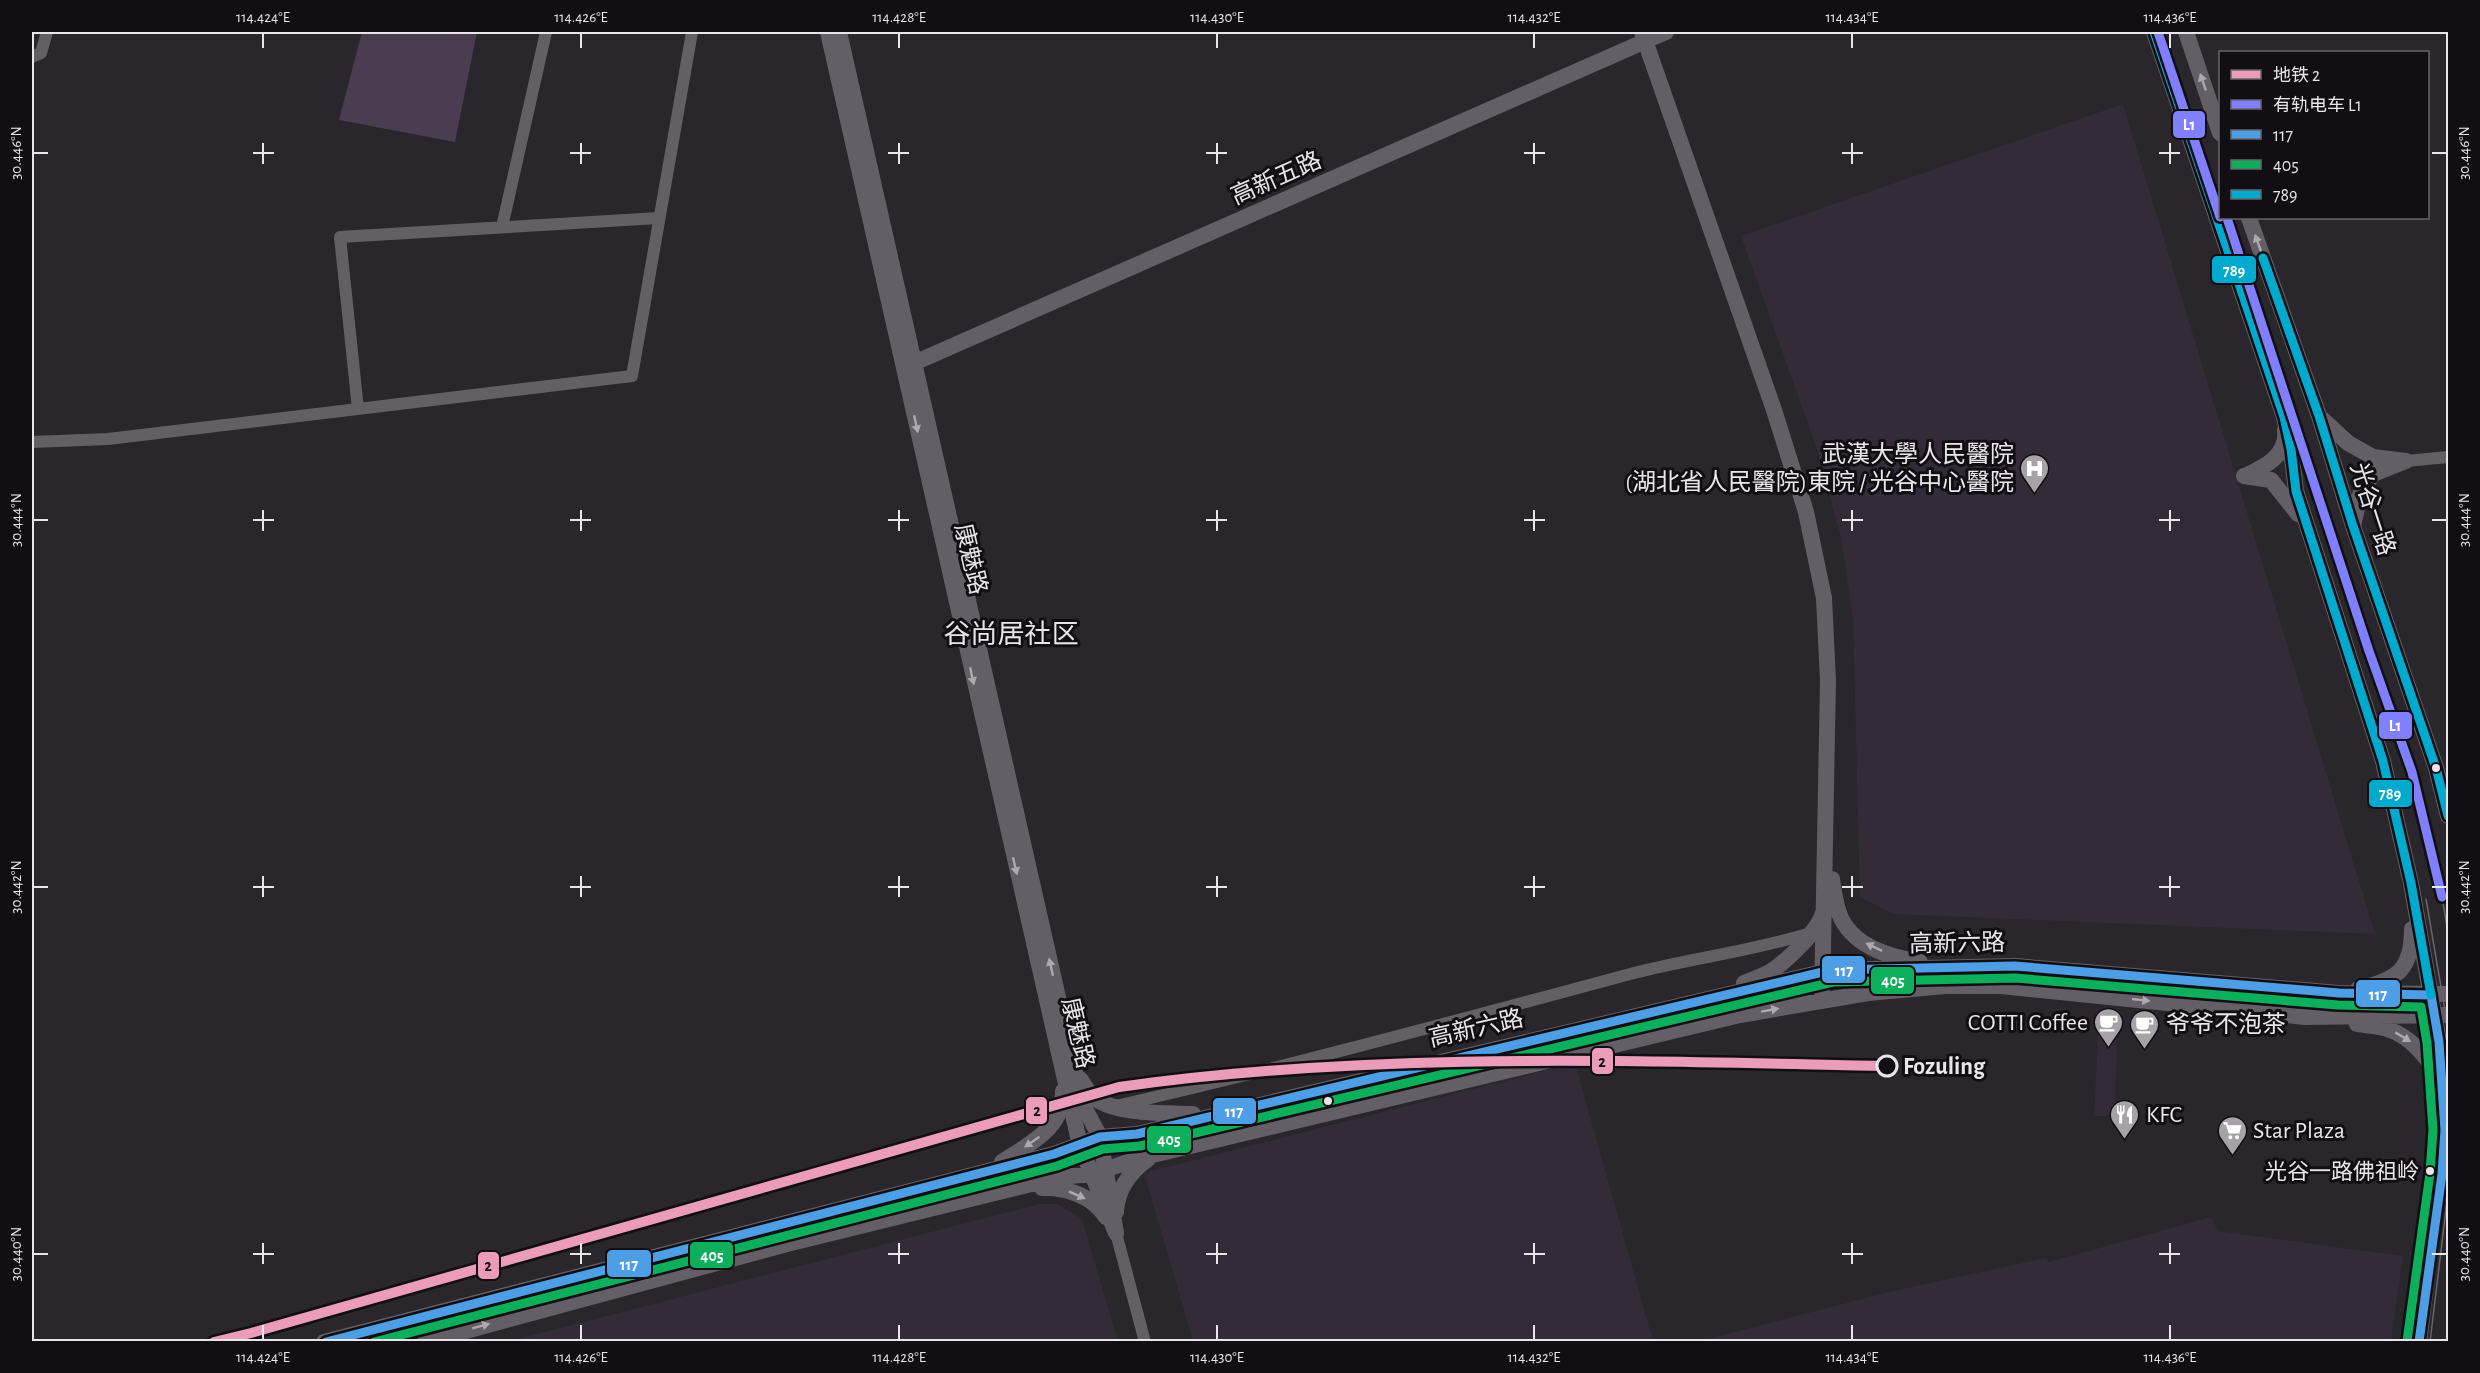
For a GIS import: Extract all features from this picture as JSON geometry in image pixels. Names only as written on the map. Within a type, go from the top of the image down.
[{"type":"main road","name":"康魅路","points":[[828,32],[909,365]]},
{"type":"main road","name":"康魅路","points":[[839,32],[909,365],[1069,1073],[1080,1145],[1098,1171],[1116,1233]]},
{"type":"main road","points":[[2154,32],[2284,417],[2296,491],[2383,762],[2411,883],[2431,995],[2441,1015],[2441,1078],[2445,1130],[2442,1174],[2419,1341]]},
{"type":"main road","points":[[2186,32],[2219,130]]},
{"type":"main road","name":"高新五路","points":[[909,365],[1651,35]]},
{"type":"main road","points":[[1651,35],[1781,408],[1816,521],[1832,597],[1836,680],[1832,879],[1827,971]]},
{"type":"main road","points":[[1651,35],[1806,512],[1824,598],[1828,680],[1823,915],[1797,948],[1770,972],[1718,995]]},
{"type":"main road","name":"光谷一路","points":[[2249,219],[2319,416],[2353,526],[2436,768],[2448,816]]},
{"type":"main road","points":[[2319,416],[2348,443],[2373,457],[2406,461]]},
{"type":"main road","points":[[2284,417],[2286,437],[2278,457],[2264,467],[2244,476],[2271,480],[2306,524]]},
{"type":"main road","points":[[2353,526],[2360,495],[2373,474],[2406,461]]},
{"type":"main road","points":[[1832,879],[1842,919],[1854,936],[1873,949],[1900,958],[1950,968]]},
{"type":"main road","points":[[2338,993],[2389,979],[2408,961],[2412,946],[2411,883]]},
{"type":"main road","points":[[1824,897],[1827,1000]]},
{"type":"main road","name":"高新六路","points":[[324,1341],[1054,1154],[1100,1137],[1137,1134],[1827,971],[2015,966],[2338,993],[2448,994]]},
{"type":"main road","name":"高新六路","points":[[425,1341],[787,1244],[999,1192],[1098,1171],[1156,1154],[1740,1015],[1827,1000],[1945,986],[2001,986],[2305,1017],[2441,1015]]},
{"type":"main road","points":[[2305,1017],[2389,1029],[2416,1045],[2441,1078]]},
{"type":"main road","name":"康魅路","points":[[1069,1073],[1100,1137],[1098,1171]]},
{"type":"main road","points":[[1069,1073],[1092,1096],[1116,1106],[1150,1113],[1214,1114]]},
{"type":"main road","points":[[989,1170],[1045,1133],[1057,1119],[1064,1103],[1069,1073]]},
{"type":"main road","points":[[1116,1233],[1118,1199],[1123,1185],[1136,1168],[1156,1154]]},
{"type":"main road","points":[[999,1192],[1045,1188],[1071,1191],[1101,1209],[1116,1233]]},
{"type":"street","points":[[32,57],[41,53],[47,32]]},
{"type":"street","points":[[502,227],[546,32]]},
{"type":"street","points":[[32,442],[108,439],[632,376],[692,32]]},
{"type":"street","points":[[358,409],[340,237],[659,218]]},
{"type":"street","points":[[2406,461],[2448,457]]},
{"type":"street","points":[[1116,1106],[1226,1081],[1655,968],[1772,945],[1810,933]]},
{"type":"street","name":"康魅路","points":[[1116,1233],[1145,1341]]},
{"type":"shaded area","points":[[362,32],[477,32],[455,142],[339,120]]},
{"type":"shaded area","name":"武漢大學人民醫院 (湖北省人民醫院)東院 / 光谷中心醫院","points":[[2123,104],[2375,934],[1893,914],[1860,897],[1853,619],[1841,538],[1817,449],[1741,236]]},
{"type":"shaded area","points":[[2098,1036],[2117,1037],[2115,1116],[2094,1116]]},
{"type":"shaded area","points":[[1575,1063],[1653,1341],[1193,1341],[1144,1173]]},
{"type":"shaded area","points":[[1039,1204],[1057,1204],[1082,1219],[1118,1341],[510,1341]]},
{"type":"shaded area","points":[[2211,1217],[2218,1231],[2403,1256],[2391,1341],[1700,1341],[1893,1291],[2046,1258],[2049,1262]]},
{"type":"tram line","name":"L1","points":[[2158,32],[2219,214]]},
{"type":"tram line","name":"L1","points":[[2227,219],[2369,651],[2412,772],[2442,897]]},
{"type":"tram line","points":[[2442,897],[2448,933]]},
{"type":"tram line","points":[[2426,899],[2448,1028]]},
{"type":"tram line","points":[[2430,1342],[2448,1193]]},
{"type":"metro line","name":"2","points":[[214,1342],[1119,1087],[1214,1076],[1406,1063],[1598,1061],[1887,1066]]},
{"type":"transit line","name":"789","points":[[2154,32],[2284,417],[2296,491],[2383,761],[2411,883],[2431,995]]},
{"type":"transit line","name":"789","points":[[2263,258],[2319,416],[2353,526],[2436,768],[2448,816]]},
{"type":"transit line","name":"117","points":[[326,1342],[1054,1154],[1100,1137],[1137,1134],[1831,970],[2015,966],[2339,993],[2431,995],[2439,1042],[2445,1130],[2442,1174],[2419,1342]]},
{"type":"transit line","name":"405","points":[[374,1342],[1057,1166],[1103,1149],[1140,1146],[1833,982],[2015,978],[2338,1005],[2421,1007],[2427,1043],[2433,1130],[2430,1173],[2407,1341]]},
{"type":"place","name":"武漢大學人民醫院 (湖北省人民醫院)東院 / 光谷中心醫院","points":[[2035,494]]},
{"type":"place","name":"COTTI Coffee","points":[[2109,1048]]},
{"type":"place","name":"爷爷不泡茶","points":[[2145,1050]]},
{"type":"place","name":"Fozuling","points":[[1887,1066]]},
{"type":"place","name":"KFC","points":[[2125,1140]]},
{"type":"place","name":"Star Plaza","points":[[2232,1156]]},
{"type":"place","name":"光谷一路佛祖岭","points":[[2430,1171]]},
{"type":"district","name":"谷尚居社区","points":[[1011,634]]}]
